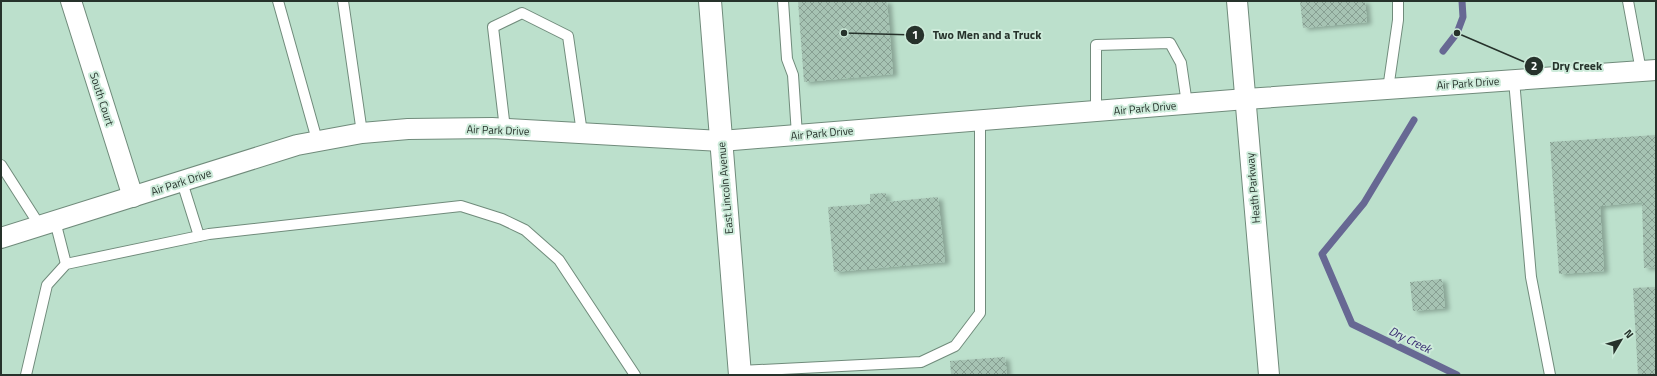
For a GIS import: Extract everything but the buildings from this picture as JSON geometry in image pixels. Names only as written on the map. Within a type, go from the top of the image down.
[{"type":"street","name":"South Court","points":[[71,1],[133,197]]},
{"type":"street","name":"East Lincoln Avenue","points":[[710,1],[740,373]]},
{"type":"street","name":"Heath Parkway","points":[[1237,1],[1269,375]]},
{"type":"street","name":"Air Park Drive","points":[[1,238],[317,140],[408,128],[505,129],[722,141],[1246,99],[1648,71]]},
{"type":"lane","points":[[278,1],[317,140]]},
{"type":"lane","points":[[343,1],[362,133]]},
{"type":"lane","points":[[783,1],[787,59],[793,75],[797,135]]},
{"type":"lane","points":[[1388,89],[1398,20],[1398,1]]},
{"type":"lane","points":[[1628,1],[1648,71]]},
{"type":"lane","points":[[505,129],[493,27],[522,13],[568,36],[582,134]]},
{"type":"lane","points":[[1096,112],[1096,45],[1170,43],[1181,63],[1187,104]]},
{"type":"lane","points":[[1514,80],[1531,277],[1550,375]]},
{"type":"lane","points":[[740,373],[921,362],[956,346],[980,314],[980,121]]},
{"type":"lane","points":[[1,165],[48,223],[66,264]]},
{"type":"lane","points":[[182,182],[198,236]]},
{"type":"lane","points":[[26,375],[47,285],[66,264],[198,236],[461,206],[502,219],[525,230],[559,260],[635,375]]},
{"type":"shaded area","points":[[1,1],[1656,1],[1656,375],[1,375]]},
{"type":"waterway","name":"Dry Creek","points":[[1443,51],[1457,33],[1463,17],[1462,1]]},
{"type":"waterway","name":"Dry Creek","points":[[1414,120],[1364,203],[1322,254],[1352,324],[1457,375]]},
{"type":"place","name":"Two Men and a Truck","points":[[844,33]]},
{"type":"place","name":"Dry Creek","points":[[1457,33]]}]
